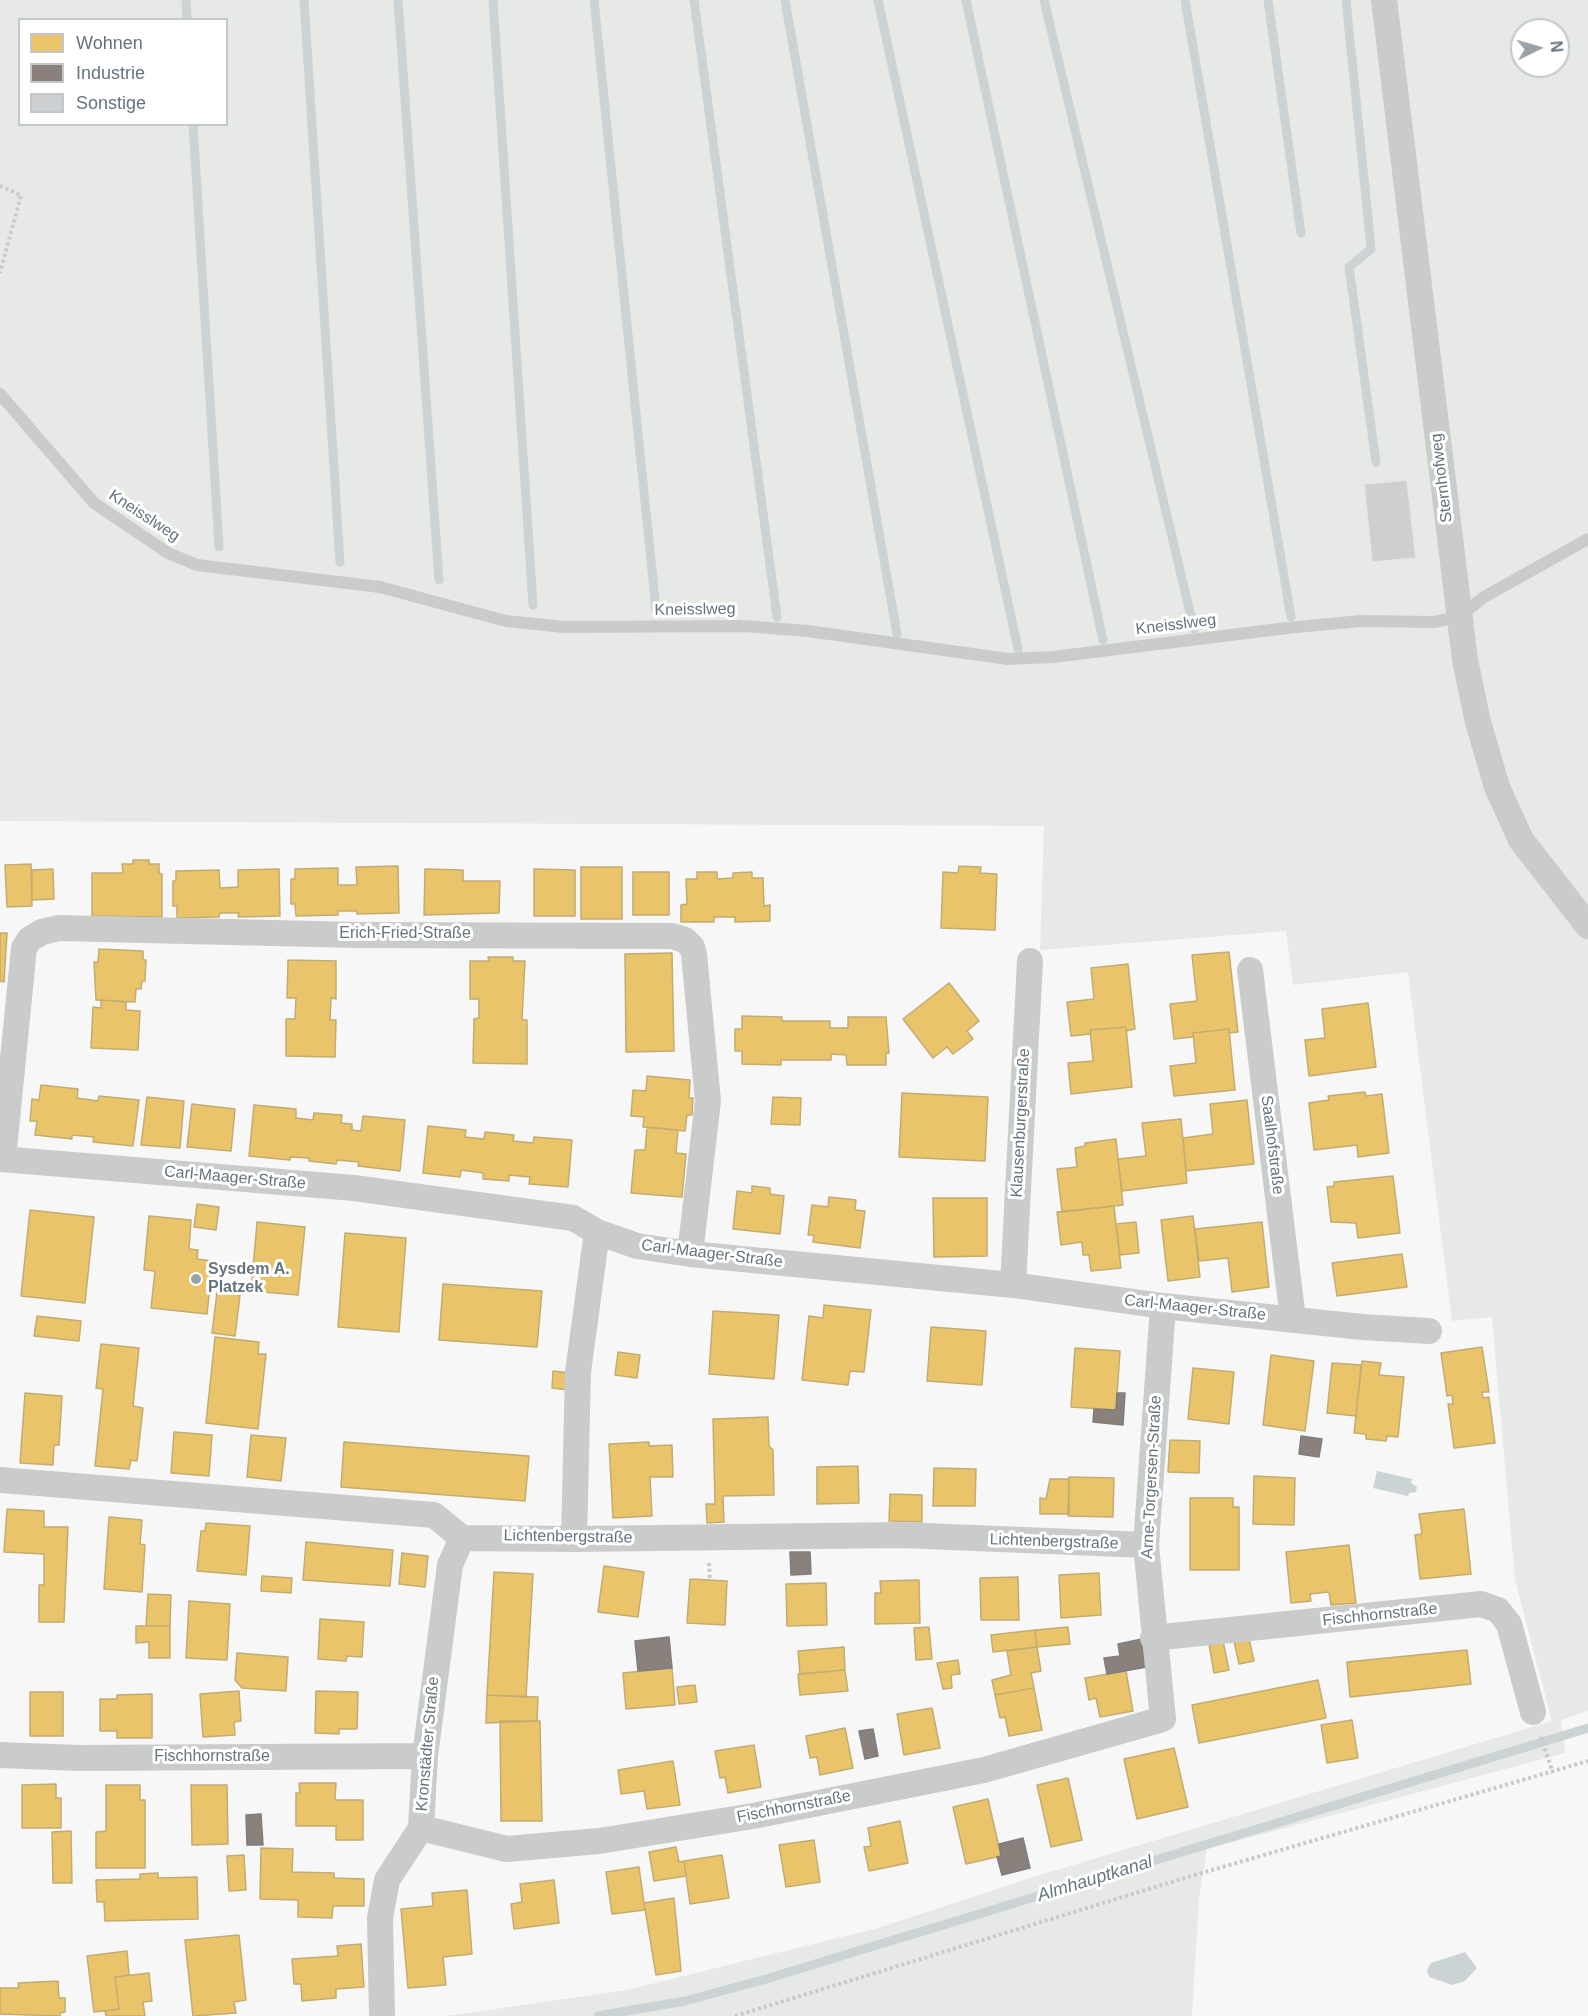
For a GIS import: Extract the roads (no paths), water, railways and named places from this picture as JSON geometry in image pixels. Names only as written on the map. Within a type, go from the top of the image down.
[{"type":"street","name":"Sternhofweg","points":[[1384,0],[1464,660],[1478,722],[1497,787],[1521,840],[1588,926]]},
{"type":"street","name":"Erich-Fried-Straße","points":[[2,1159],[24,948],[30,939],[42,932],[59,928],[357,935],[672,936],[685,940],[692,947],[694,954],[708,1101],[690,1254]]},
{"type":"street","name":"Klausenburgerstraße","points":[[1013,1285],[1030,961]]},
{"type":"street","name":"Saalhofstraße","points":[[1250,970],[1293,1319]]},
{"type":"street","name":"Carl-Maager-Straße","points":[[2,1159],[354,1188],[573,1218],[597,1232],[637,1246],[690,1254],[1013,1285],[1163,1306],[1429,1331]]},
{"type":"street","points":[[574,1539],[578,1372],[597,1232]]},
{"type":"street","name":"Arne-Torgersen-Straße","points":[[1163,1306],[1146,1545],[1153,1638],[1163,1719]]},
{"type":"street","points":[[0,1480],[434,1515],[462,1538]]},
{"type":"street","name":"Lichtenbergstraße","points":[[462,1538],[902,1535],[1146,1545]]},
{"type":"street","name":"Kronstädter Straße","points":[[382,2016],[380,1918],[387,1880],[421,1828],[425,1756],[450,1565],[462,1538]]},
{"type":"street","name":"Fischhornstraße","points":[[1153,1638],[1481,1604],[1498,1610],[1509,1624],[1533,1712]]},
{"type":"street","name":"Fischhornstraße","points":[[421,1828],[507,1849],[599,1841],[753,1816],[984,1770],[1163,1719]]},
{"type":"street","name":"Fischhornstraße","points":[[0,1755],[80,1758],[425,1756]]},
{"type":"street","points":[[377,2016],[382,2016]]},
{"type":"lane","name":"Kneisslweg","points":[[0,394],[94,503],[168,554],[197,565],[380,587],[506,621],[564,627],[743,626],[808,631],[1008,659],[1053,657],[1287,628],[1361,621],[1434,622],[1459,616]]},
{"type":"lane","points":[[1459,616],[1484,597],[1588,539]]},
{"type":"waterway","points":[[186,0],[187,18]]},
{"type":"waterway","points":[[304,0],[340,562]]},
{"type":"waterway","points":[[398,0],[439,580]]},
{"type":"waterway","points":[[493,0],[533,605]]},
{"type":"waterway","points":[[594,0],[656,610]]},
{"type":"waterway","points":[[694,0],[777,617]]},
{"type":"waterway","points":[[785,0],[897,634]]},
{"type":"waterway","points":[[878,0],[1018,649]]},
{"type":"waterway","points":[[966,0],[1103,640]]},
{"type":"waterway","points":[[1044,0],[1194,629]]},
{"type":"waterway","points":[[1185,0],[1291,617]]},
{"type":"waterway","points":[[1268,0],[1301,233]]},
{"type":"waterway","points":[[1346,0],[1371,249],[1349,267],[1376,462]]},
{"type":"waterway","points":[[193,126],[219,547]]},
{"type":"waterway","name":"Almhauptkanal","points":[[598,2016],[685,2001],[766,1979],[1588,1728]]},
{"type":"place","name":"Sysdem A. Platzek","points":[[196,1279]]}]
